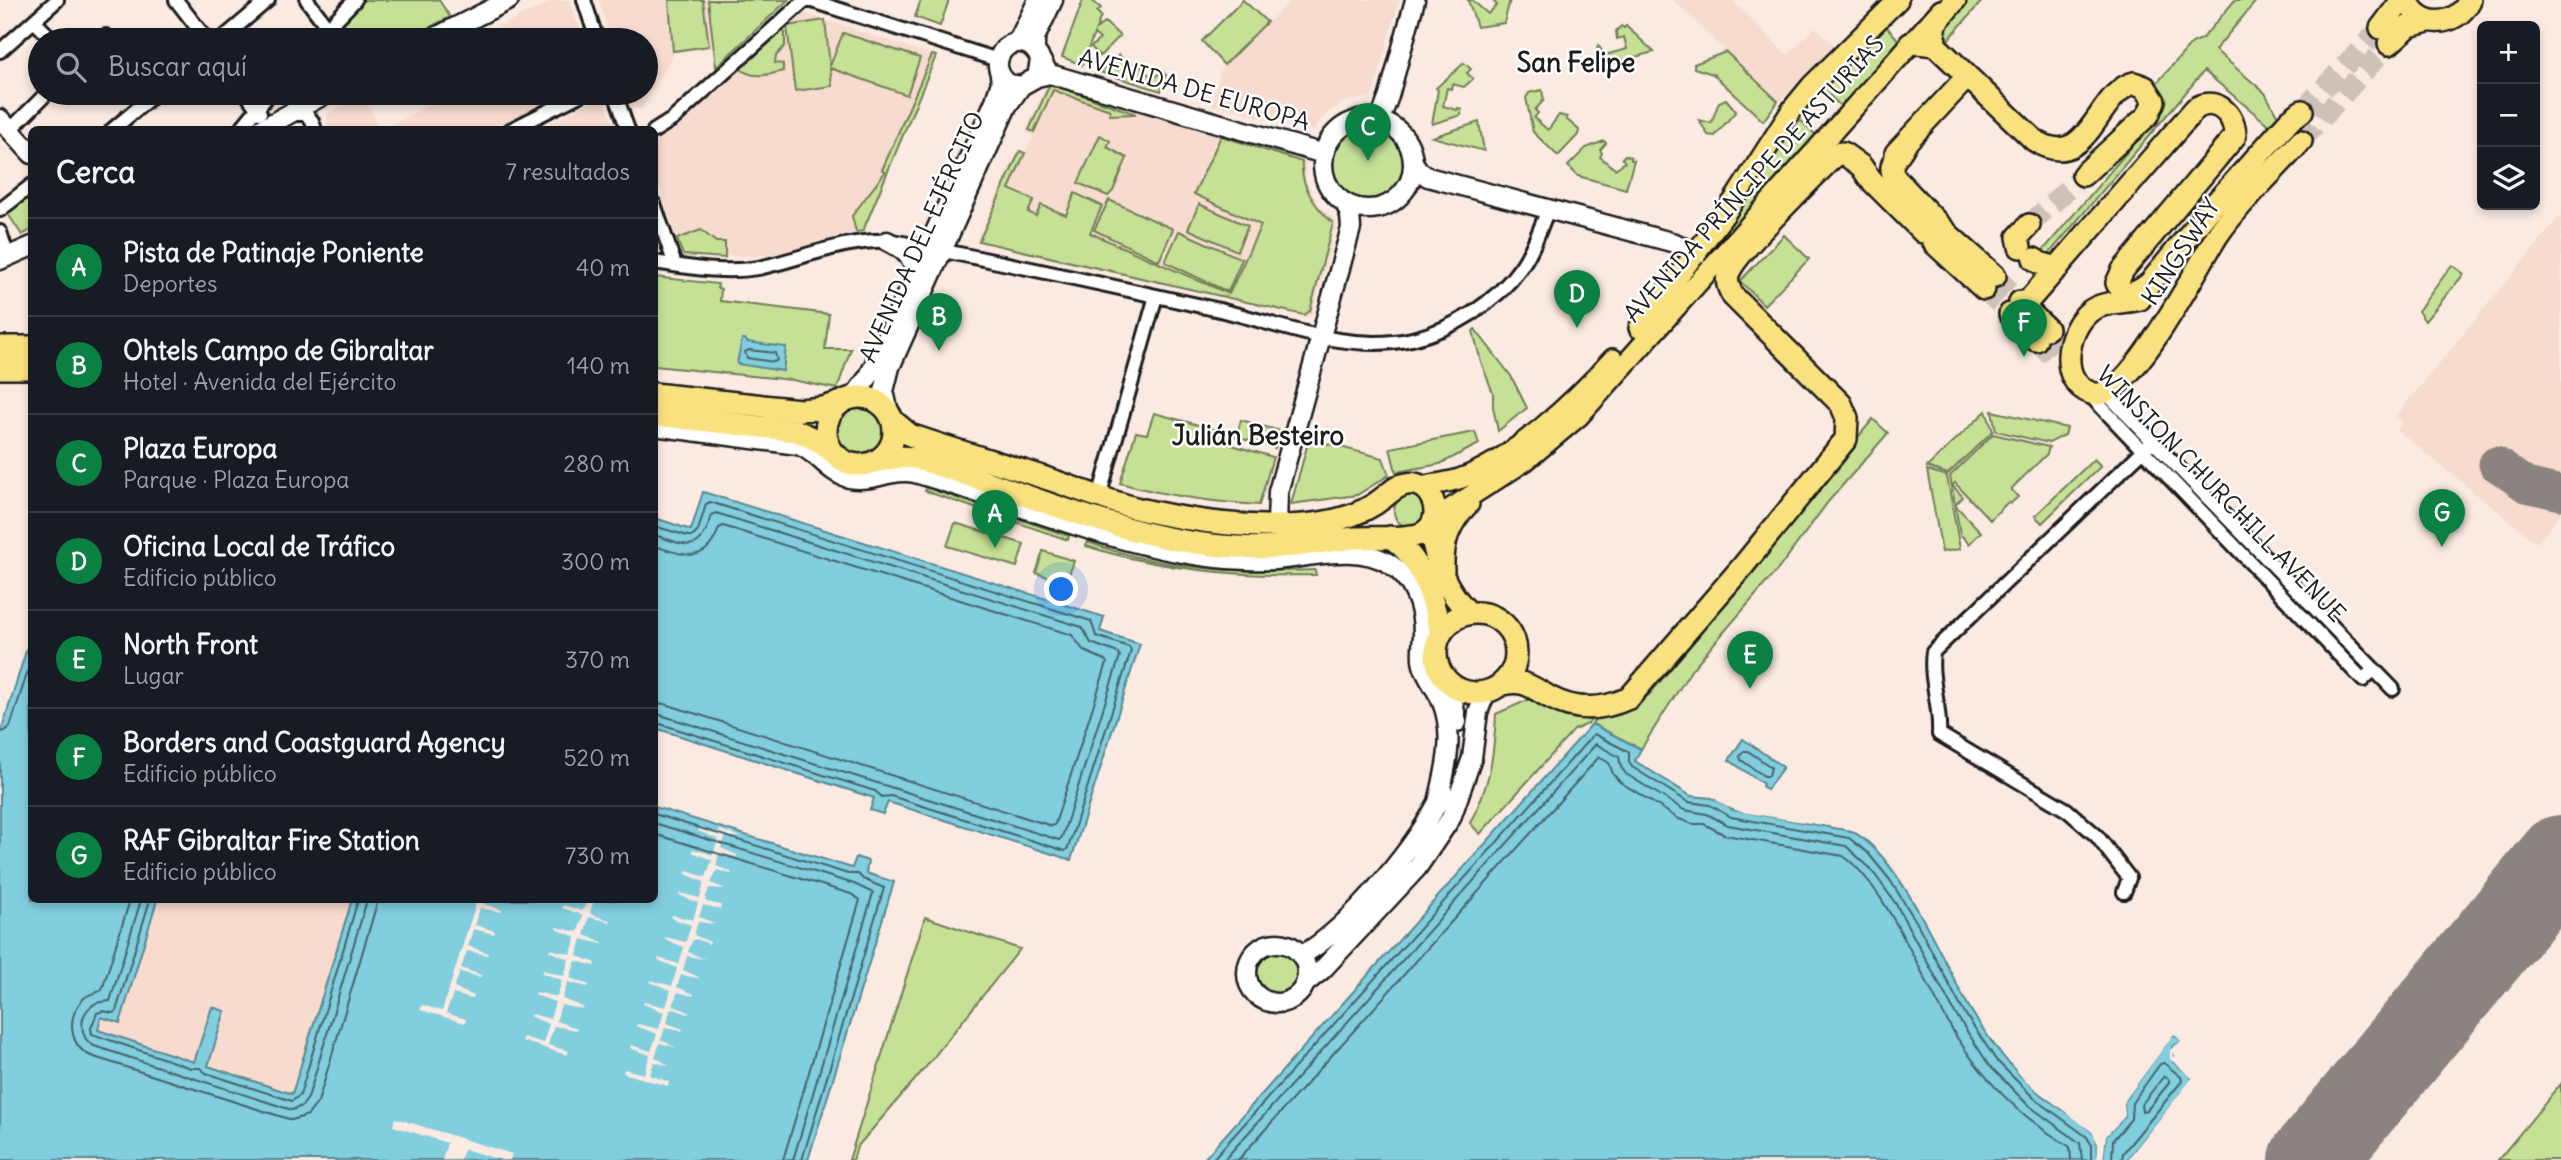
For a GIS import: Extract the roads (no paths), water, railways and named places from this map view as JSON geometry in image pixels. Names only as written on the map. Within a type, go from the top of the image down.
[{"type":"highway","points":[[1935,46],[1934,25],[1955,0]]},
{"type":"highway","points":[[2428,21],[2413,11],[2405,0],[2385,36],[2428,21],[2452,19],[2464,10],[2470,0]]},
{"type":"highway","points":[[1910,44],[1935,46],[2034,140],[2045,147],[2070,147],[2082,137],[2123,88],[2134,83],[2145,87],[2154,101],[2148,115],[2084,175]]},
{"type":"highway","points":[[1493,688],[1512,670],[1516,660],[1514,638],[1499,619],[1487,614],[1469,613],[1452,621],[1441,634],[1436,655],[1442,674],[1449,682],[1466,692],[1493,688],[1523,682],[1552,699],[1588,708],[1610,707],[1629,698],[1744,565],[1846,439],[1847,418],[1841,404],[1733,296],[1727,284],[1734,263],[1836,154],[1848,155],[1869,169],[1928,234],[1989,283],[1891,172],[1891,166],[1905,144],[1967,77]]},
{"type":"highway","name":"KINGSWAY","points":[[2058,268],[2195,109],[2211,103],[2220,106],[2232,120],[2235,136],[2118,277],[2118,289],[2123,293],[2130,294],[2143,288],[2290,120],[2302,111],[2295,125],[2206,226],[2162,286],[2151,296],[2101,305],[2081,319],[2065,353],[2119,382],[2158,336],[2218,233],[2301,141]]},
{"type":"highway","points":[[1869,169],[1905,144]]},
{"type":"highway","points":[[2020,308],[2058,268],[2040,263],[2027,253],[2018,237],[2029,225]]},
{"type":"highway","points":[[2020,308],[2034,306],[2065,353]]},
{"type":"highway","name":"WINSTON CHURCHILL AVENUE","points":[[2020,308],[2065,353]]},
{"type":"highway","points":[[0,347],[28,347]]},
{"type":"highway","points":[[0,368],[28,368]]},
{"type":"highway","points":[[658,394],[800,410],[870,398],[891,417],[894,436],[887,452],[874,462],[858,465],[843,460],[820,442],[797,431],[658,415]]},
{"type":"highway","points":[[837,455],[828,442],[827,427],[832,413],[848,400]]},
{"type":"highway","name":"AVENIDA PRÍNCIPE DE ASTURIAS","points":[[891,417],[910,435],[1138,509],[1198,521],[1277,526],[1314,523],[1352,516],[1371,507],[1395,488],[1409,484],[1421,487]]},
{"type":"highway","name":"AVENIDA PRÍNCIPE DE ASTURIAS","points":[[874,462],[899,457],[915,458],[1115,525],[1195,542],[1231,546],[1290,546],[1352,538],[1412,536],[1431,524]]},
{"type":"highway","points":[[1421,487],[1433,502],[1431,524],[1438,567],[1445,583],[1469,613]]},
{"type":"highway","points":[[1390,537],[1415,561],[1432,601],[1441,634]]},
{"type":"main road","name":"AVENIDA PRÍNCIPE DE ASTURIAS","points":[[1431,524],[1525,461],[1579,416],[1949,0]]},
{"type":"main road","name":"AVENIDA PRÍNCIPE DE ASTURIAS","points":[[1421,487],[1461,478],[1484,467],[1549,421],[1621,349],[1697,254],[1793,108],[1895,1]]},
{"type":"main road","points":[[1445,583],[1444,552],[1449,531],[1466,507],[1490,484]]},
{"type":"street","points":[[0,51],[57,0]]},
{"type":"street","points":[[176,0],[198,28]]},
{"type":"street","points":[[235,28],[268,0]]},
{"type":"street","points":[[307,0],[328,27],[355,0]]},
{"type":"street","points":[[454,28],[509,0]]},
{"type":"street","points":[[584,0],[593,28]]},
{"type":"street","points":[[999,68],[1003,50],[1020,37],[1038,0]]},
{"type":"street","name":"AVENIDA DEL EJÉRCITO","points":[[848,400],[869,376],[914,281],[935,249],[1007,106],[1036,70],[1035,38],[1053,0]]},
{"type":"street","points":[[1380,120],[1415,0]]},
{"type":"street","points":[[658,128],[673,119],[804,1],[812,1],[999,68],[1009,84],[1036,70],[1025,44],[1014,44]]},
{"type":"street","points":[[34,21],[41,28]]},
{"type":"street","name":"AVENIDA DEL EJÉRCITO","points":[[891,417],[884,391],[885,382],[995,101],[1001,82],[999,68]]},
{"type":"street","name":"AVENIDA DE EUROPA","points":[[1036,70],[1324,154]]},
{"type":"street","points":[[28,150],[5,125],[31,105]]},
{"type":"street","points":[[117,126],[142,105]]},
{"type":"street","points":[[257,105],[269,118]]},
{"type":"street","points":[[250,126],[299,105]]},
{"type":"street","points":[[518,126],[560,105]]},
{"type":"street","points":[[619,105],[627,126]]},
{"type":"street","points":[[269,118],[306,114],[314,126]]},
{"type":"street","points":[[1369,209],[1345,203],[1331,191],[1326,182],[1324,154],[1328,142],[1345,125],[1370,118],[1380,120],[1404,137],[1411,150],[1413,162],[1408,185]]},
{"type":"street","points":[[1413,162],[1419,171],[1428,177],[1675,243],[1697,254]]},
{"type":"street","points":[[1277,526],[1278,492],[1351,228],[1369,209],[1391,203],[1408,185],[1419,178],[1428,177]]},
{"type":"street","points":[[0,210],[28,188]]},
{"type":"street","points":[[1345,203],[1351,228]]},
{"type":"street","points":[[658,263],[723,270],[748,269],[833,248],[887,241],[1156,296],[1321,337],[1366,344],[1395,342],[1429,334],[1466,317],[1505,285],[1521,267],[1548,209]]},
{"type":"street","points":[[658,216],[675,265]]},
{"type":"street","points":[[0,232],[4,258],[28,249]]},
{"type":"street","points":[[887,241],[905,252],[912,260],[914,281]]},
{"type":"street","points":[[1099,497],[1156,296]]},
{"type":"street","points":[[0,339],[28,339]]},
{"type":"street","name":"WINSTON CHURCHILL AVENUE","points":[[2065,353],[2393,689]]},
{"type":"street","name":"WINSTON CHURCHILL AVENUE","points":[[2065,353],[2142,451],[2363,680],[2374,669]]},
{"type":"street","points":[[658,427],[798,445],[812,452],[833,471],[849,478],[868,480],[899,471],[915,473],[1147,547],[1231,559],[1271,560],[1355,552],[1382,560],[1406,579],[1418,598],[1423,626],[1422,663],[1447,718],[1448,751],[1438,802]]},
{"type":"street","points":[[2124,892],[2129,878],[2097,835],[2067,810],[1939,734],[1939,707],[1931,664],[1933,652],[2153,441]]},
{"type":"street","points":[[1302,955],[1320,944],[1339,926],[1387,874],[1413,844],[1438,802],[1457,754],[1457,715],[1449,682]]},
{"type":"street","points":[[1307,982],[1307,963],[1296,948],[1279,942],[1261,947],[1251,958],[1248,979],[1256,995],[1271,1003],[1289,1001],[1322,970],[1417,868],[1451,818],[1472,758],[1478,712],[1493,688]]},
{"type":"water","points":[[742,339],[786,347],[783,371],[737,364]]},
{"type":"water","points":[[703,492],[1104,617],[1100,631],[1140,644],[1071,860],[888,802],[883,814],[870,810],[874,798],[658,729],[658,519],[691,530]]},
{"type":"water","points":[[28,645],[28,903],[156,903],[120,1023],[101,1017],[98,1030],[194,1062],[212,1007],[225,1011],[208,1066],[292,1094],[351,903],[658,903],[658,808],[852,868],[856,857],[868,861],[866,873],[894,882],[808,1160],[0,1160],[0,735]]},
{"type":"water","points":[[1592,724],[1641,749],[1635,761],[1691,796],[1712,798],[1733,810],[1851,831],[1869,843],[1902,884],[1969,1007],[1992,1042],[2028,1084],[2089,1129],[2096,1138],[2099,1160],[1203,1160]]},
{"type":"water","points":[[1743,739],[1783,767],[1767,790],[1763,784],[1729,760]]},
{"type":"water","points":[[2173,1034],[2182,1041],[2172,1047],[2173,1062],[2191,1076],[2191,1081],[2127,1160],[2103,1160],[2106,1136],[2125,1116],[2126,1099]]},
{"type":"tunnel","points":[[2302,111],[2381,28]]},
{"type":"tunnel","points":[[2301,141],[2389,44]]},
{"type":"tunnel","points":[[2029,225],[2083,175]]},
{"type":"tunnel","points":[[1995,276],[2020,302]]},
{"type":"tunnel","points":[[1984,289],[2010,314]]},
{"type":"tunnel","points":[[2047,329],[2065,347]]},
{"type":"tunnel","points":[[2036,340],[2055,359]]},
{"type":"place","name":"Plaza Europa","points":[[1368,161]]},
{"type":"place","name":"Oficina Local de Tráfico","points":[[1577,328]]},
{"type":"place","name":"Ohtels Campo de Gibraltar","points":[[939,351]]},
{"type":"place","name":"Borders and Coastguard Agency","points":[[2024,357]]},
{"type":"place","name":"RAF Gibraltar Fire Station","points":[[2442,547]]},
{"type":"place","name":"Pista de Patinaje Poniente","points":[[995,548]]},
{"type":"place","name":"North Front","points":[[1750,689]]},
{"type":"district","name":"San Felipe","points":[[1576,63]]},
{"type":"district","name":"Julián Besteiro","points":[[1258,436]]}]
